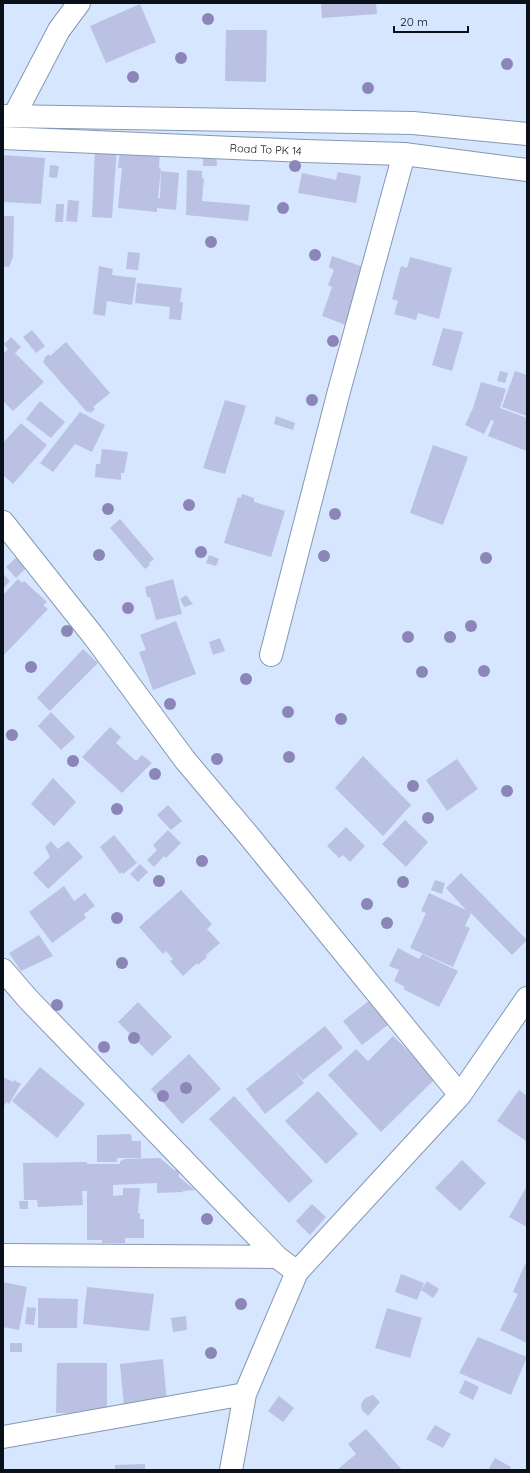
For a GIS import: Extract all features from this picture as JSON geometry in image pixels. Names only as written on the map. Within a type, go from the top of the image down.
[{"type":"street","points":[[79,3],[59,30],[8,116],[413,123],[527,134]]},
{"type":"street","name":"Road To PK 14","points":[[3,138],[404,154],[527,170]]},
{"type":"street","points":[[271,655],[339,391],[404,154]]},
{"type":"street","points":[[3,522],[95,638],[185,760],[249,836],[460,1095]]},
{"type":"street","points":[[3,970],[34,1005],[277,1257],[297,1272]]},
{"type":"street","points":[[232,1470],[245,1394],[297,1272],[460,1095],[527,998]]},
{"type":"street","points":[[3,1255],[277,1257]]},
{"type":"street","points":[[3,1437],[245,1394]]},
{"type":"building","points":[[321,3],[376,3],[377,14],[322,18]]},
{"type":"building","points":[[140,4],[156,42],[106,63],[90,26]]},
{"type":"building","points":[[226,30],[267,30],[266,82],[225,81]]},
{"type":"building","points":[[95,148],[117,148],[112,218],[92,217]]},
{"type":"building","points":[[120,149],[160,151],[159,168],[161,169],[158,198],[160,198],[161,171],[179,173],[176,210],[157,208],[157,212],[118,208],[122,168],[118,168]]},
{"type":"building","points":[[203,153],[216,153],[217,166],[203,166]]},
{"type":"building","points":[[3,155],[45,158],[41,204],[3,202]]},
{"type":"building","points":[[50,165],[59,166],[57,178],[49,177]]},
{"type":"building","points":[[187,170],[202,171],[202,179],[204,178],[202,201],[250,205],[248,221],[186,215]]},
{"type":"building","points":[[338,172],[361,176],[356,203],[298,193],[302,173],[336,180]]},
{"type":"building","points":[[68,200],[79,201],[77,222],[66,221]]},
{"type":"building","points":[[56,204],[64,204],[63,222],[55,222]]},
{"type":"building","points":[[3,216],[14,216],[13,257],[9,267],[3,266]]},
{"type":"building","points":[[128,252],[140,253],[138,270],[126,269]]},
{"type":"building","points":[[332,256],[369,269],[346,325],[322,316],[332,287],[328,285],[334,270],[329,267]]},
{"type":"building","points":[[410,257],[452,268],[439,319],[418,313],[416,320],[394,314],[398,301],[392,299],[401,266],[407,268]]},
{"type":"building","points":[[99,266],[113,269],[112,275],[136,278],[132,305],[107,301],[105,316],[93,314]]},
{"type":"building","points":[[137,283],[182,288],[180,302],[183,302],[181,320],[169,319],[170,307],[135,303]]},
{"type":"building","points":[[443,328],[463,332],[452,371],[432,365]]},
{"type":"building","points":[[32,330],[45,346],[36,353],[23,337]]},
{"type":"building","points":[[11,337],[21,347],[15,353],[44,382],[13,411],[3,401],[3,354],[8,349],[4,344]]},
{"type":"building","points":[[66,342],[110,393],[93,407],[95,409],[90,413],[88,411],[87,412],[43,362],[45,359],[44,358],[49,354],[50,356]]},
{"type":"building","points":[[500,371],[508,373],[505,383],[497,381]]},
{"type":"building","points":[[515,371],[527,375],[527,416],[502,407]]},
{"type":"building","points":[[481,382],[506,389],[500,408],[527,418],[527,451],[488,436],[494,421],[491,420],[484,434],[465,425],[473,408]]},
{"type":"building","points":[[225,400],[246,406],[225,474],[203,468]]},
{"type":"building","points":[[40,401],[65,422],[51,438],[26,419]]},
{"type":"building","points":[[80,412],[105,425],[92,452],[75,444],[53,472],[40,463]]},
{"type":"building","points":[[276,416],[295,423],[293,430],[274,424]]},
{"type":"building","points":[[21,423],[47,445],[13,484],[3,475],[3,443]]},
{"type":"building","points":[[433,445],[468,457],[443,525],[410,513]]},
{"type":"building","points":[[102,449],[128,452],[124,473],[121,473],[121,480],[95,477],[96,464],[100,464]]},
{"type":"building","points":[[242,494],[254,498],[254,502],[285,511],[271,557],[224,543],[238,497],[241,498]]},
{"type":"building","points":[[120,519],[154,559],[145,569],[110,528]]},
{"type":"building","points":[[20,554],[30,564],[16,578],[6,567]]},
{"type":"building","points":[[209,555],[219,559],[216,566],[206,563]]},
{"type":"building","points":[[3,574],[10,581],[3,589]]},
{"type":"building","points":[[18,579],[22,583],[24,581],[47,602],[43,605],[48,609],[3,656],[3,595]]},
{"type":"building","points":[[173,579],[182,614],[156,620],[150,597],[147,597],[145,587]]},
{"type":"building","points":[[186,595],[193,604],[184,607],[180,599]]},
{"type":"building","points":[[176,621],[196,674],[153,690],[139,652],[146,650],[140,635]]},
{"type":"building","points":[[220,638],[225,651],[213,655],[209,642]]},
{"type":"building","points":[[83,649],[98,663],[50,711],[37,698]]},
{"type":"building","points":[[51,712],[75,737],[61,750],[38,726]]},
{"type":"building","points":[[110,727],[121,737],[116,743],[136,761],[142,755],[152,763],[122,793],[82,757]]},
{"type":"building","points":[[363,756],[411,805],[383,836],[335,788]]},
{"type":"building","points":[[457,759],[478,789],[447,811],[426,780]]},
{"type":"building","points":[[53,778],[76,802],[54,826],[31,804]]},
{"type":"building","points":[[168,805],[182,821],[171,830],[157,815]]},
{"type":"building","points":[[405,820],[428,842],[406,867],[382,844]]},
{"type":"building","points":[[346,827],[365,846],[350,862],[343,855],[339,858],[327,846]]},
{"type":"building","points":[[168,830],[181,843],[166,858],[164,856],[154,867],[147,860],[157,850],[153,845]]},
{"type":"building","points":[[114,835],[137,863],[123,874],[122,872],[120,874],[100,847]]},
{"type":"building","points":[[51,841],[58,849],[68,841],[83,857],[48,889],[33,873],[50,857],[45,847]]},
{"type":"building","points":[[140,864],[148,872],[138,882],[130,874]]},
{"type":"building","points":[[461,873],[527,940],[512,955],[471,913],[465,926],[470,928],[453,967],[410,948],[426,913],[421,911],[429,893],[466,910],[446,888]]},
{"type":"building","points":[[435,880],[445,883],[442,894],[431,890]]},
{"type":"building","points":[[64,886],[74,901],[85,893],[95,906],[84,914],[86,918],[52,943],[29,912]]},
{"type":"building","points":[[181,890],[212,924],[207,929],[220,943],[206,955],[207,957],[198,965],[197,963],[183,976],[170,961],[173,959],[166,951],[163,954],[139,927]]},
{"type":"building","points":[[39,935],[53,956],[21,971],[9,953]]},
{"type":"building","points":[[398,948],[419,959],[422,954],[458,971],[439,1007],[403,989],[405,987],[394,981],[399,970],[389,966]]},
{"type":"building","points":[[370,1000],[389,1024],[362,1045],[343,1021]]},
{"type":"building","points":[[138,1002],[172,1037],[152,1056],[118,1022]]},
{"type":"building","points":[[325,1026],[343,1048],[303,1080],[295,1071],[304,1083],[265,1114],[246,1089]]},
{"type":"building","points":[[393,1036],[436,1078],[381,1132],[328,1075],[356,1049],[368,1061]]},
{"type":"building","points":[[189,1054],[221,1089],[182,1124],[151,1089]]},
{"type":"building","points":[[40,1067],[85,1104],[57,1138],[12,1101]]},
{"type":"building","points":[[3,1077],[21,1084],[9,1104],[6,1102],[3,1108]]},
{"type":"building","points":[[519,1090],[527,1096],[526,1141],[497,1121]]},
{"type":"building","points":[[318,1091],[358,1134],[326,1164],[285,1121]]},
{"type":"building","points":[[234,1096],[313,1181],[289,1203],[209,1119]]},
{"type":"building","points":[[131,1134],[132,1141],[141,1141],[141,1158],[117,1158],[117,1162],[97,1162],[97,1135]]},
{"type":"building","points":[[160,1158],[174,1170],[179,1170],[179,1177],[195,1190],[157,1193],[157,1183],[113,1185],[113,1196],[123,1195],[123,1188],[140,1188],[138,1213],[140,1213],[140,1219],[144,1219],[144,1238],[125,1238],[125,1243],[102,1243],[102,1240],[87,1240],[87,1191],[82,1191],[83,1205],[38,1207],[37,1200],[24,1200],[23,1163],[87,1162],[87,1164],[120,1164],[120,1161],[126,1159]]},
{"type":"building","points":[[462,1160],[486,1183],[460,1211],[435,1188]]},
{"type":"building","points":[[527,1186],[527,1227],[509,1217]]},
{"type":"building","points":[[19,1201],[28,1201],[28,1209],[20,1209]]},
{"type":"building","points":[[312,1204],[326,1217],[310,1235],[296,1221]]},
{"type":"building","points":[[525,1264],[527,1265],[527,1343],[500,1330],[518,1294],[513,1292]]},
{"type":"building","points":[[401,1274],[424,1283],[417,1300],[395,1292]]},
{"type":"building","points":[[427,1281],[439,1289],[433,1298],[421,1290]]},
{"type":"building","points":[[3,1282],[27,1287],[19,1330],[3,1327]]},
{"type":"building","points":[[87,1287],[154,1294],[149,1331],[83,1324]]},
{"type":"building","points":[[38,1298],[78,1299],[77,1328],[38,1328]]},
{"type":"building","points":[[27,1307],[36,1308],[34,1325],[25,1324]]},
{"type":"building","points":[[387,1308],[422,1318],[410,1358],[375,1348]]},
{"type":"building","points":[[186,1316],[187,1330],[173,1332],[171,1318]]},
{"type":"building","points":[[478,1337],[527,1357],[511,1395],[459,1373]]},
{"type":"building","points":[[10,1343],[22,1343],[22,1352],[10,1352]]},
{"type":"building","points":[[163,1359],[168,1414],[125,1418],[120,1364]]},
{"type":"building","points":[[57,1363],[107,1363],[107,1414],[56,1413]]},
{"type":"building","points":[[465,1380],[479,1387],[473,1400],[459,1393]]},
{"type":"building","points":[[373,1395],[380,1402],[368,1416],[362,1410],[361,1404],[365,1398]]},
{"type":"building","points":[[279,1396],[294,1408],[283,1422],[268,1411]]},
{"type":"building","points":[[435,1425],[451,1434],[443,1448],[426,1439]]},
{"type":"building","points":[[366,1429],[402,1470],[337,1470],[356,1454],[348,1444]]},
{"type":"building","points":[[495,1458],[511,1467],[509,1470],[488,1470]]},
{"type":"building","points":[[145,1464],[145,1470],[115,1470],[115,1465]]}]
